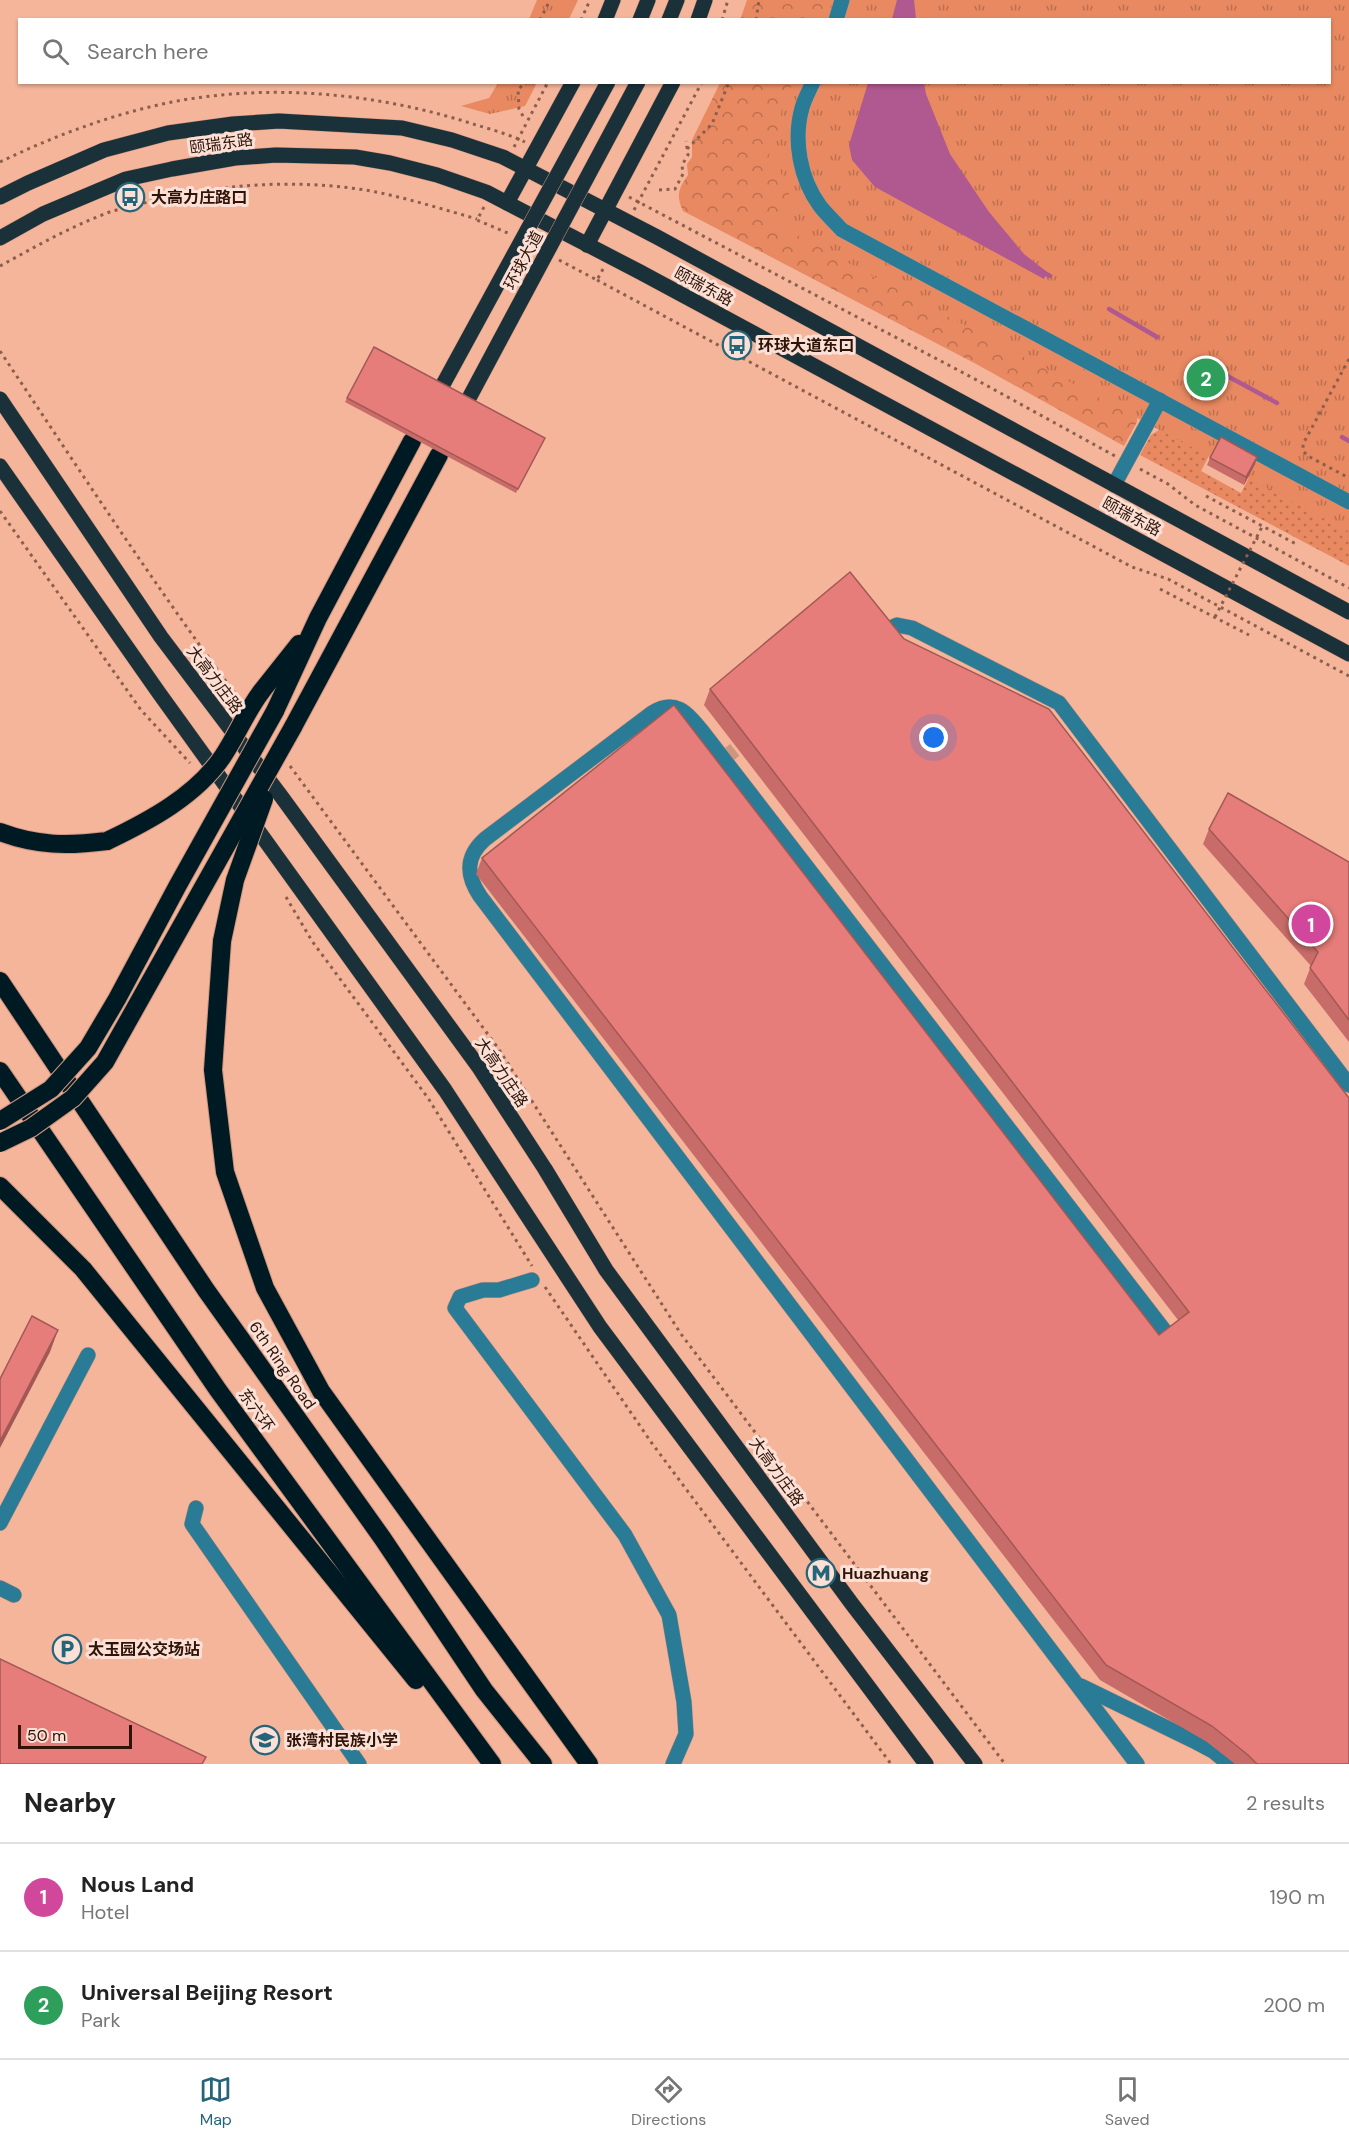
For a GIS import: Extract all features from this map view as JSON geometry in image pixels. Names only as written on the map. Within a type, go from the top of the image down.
[{"type":"highway","points":[[0,1121],[51,1089],[88,1048],[275,711],[318,618],[415,435]]},
{"type":"highway","points":[[0,1143],[31,1128],[73,1098],[105,1062],[293,726],[442,450]]},
{"type":"highway","points":[[0,832],[21,840],[71,846],[107,841],[142,825],[196,787],[222,757],[251,705],[318,618]]},
{"type":"highway","points":[[293,726],[247,843],[235,880],[222,941],[213,1070],[225,1172],[265,1288],[321,1391],[589,1764]]},
{"type":"highway","name":"6th Ring Road","points":[[0,981],[206,1290],[383,1539],[484,1690],[543,1764]]},
{"type":"highway","name":"东六环","points":[[0,1071],[218,1390],[492,1764]]},
{"type":"highway","points":[[0,1186],[83,1269],[485,1764]]},
{"type":"main road","points":[[606,18],[613,0]]},
{"type":"main road","points":[[641,18],[648,0]]},
{"type":"main road","points":[[670,18],[677,0]]},
{"type":"main road","points":[[699,18],[705,0]]},
{"type":"main road","points":[[507,203],[572,84]]},
{"type":"main road","name":"环球大道","points":[[429,409],[607,84]]},
{"type":"main road","name":"环球大道","points":[[456,423],[637,84]]},
{"type":"main road","points":[[587,245],[672,84]]},
{"type":"main road","name":"颐瑞东路","points":[[0,198],[28,183],[104,150],[168,133],[233,124],[279,121],[402,128],[452,140],[503,158],[606,210],[1349,612]]},
{"type":"main road","name":"颐瑞东路","points":[[0,238],[43,214],[126,179],[214,162],[276,155],[355,158],[390,163],[437,175],[486,192],[587,245],[1349,654]]},
{"type":"main road","name":"大高力庄路","points":[[0,399],[161,637],[281,796],[478,1066],[545,1169],[606,1270],[852,1604],[975,1764]]},
{"type":"main road","points":[[0,466],[159,693],[445,1090],[600,1327],[926,1764]]},
{"type":"street","points":[[837,18],[842,0]]},
{"type":"street","points":[[812,84],[802,108],[798,136],[801,167],[808,187],[820,206],[842,230],[1349,502]]},
{"type":"street","points":[[1114,485],[1160,400]]},
{"type":"street","points":[[886,630],[897,625],[912,628],[1059,703],[1349,1085]]},
{"type":"street","points":[[1137,1764],[480,896],[469,874],[469,861],[474,851],[485,839],[658,709],[671,706],[687,714],[1164,1330]]},
{"type":"street","points":[[536,1277],[499,1290],[483,1290],[460,1297],[455,1308],[625,1535],[669,1615],[684,1702],[686,1734],[673,1764]]},
{"type":"street","points":[[0,1523],[88,1355]]},
{"type":"street","points":[[196,1508],[192,1524],[359,1764]]},
{"type":"street","points":[[0,1588],[14,1595]]},
{"type":"street","points":[[1078,1685],[1196,1742],[1213,1751],[1229,1764]]},
{"type":"path","points":[[541,18],[550,0]]},
{"type":"path","points":[[582,18],[590,0]]},
{"type":"path","points":[[723,18],[728,0]]},
{"type":"path","points":[[756,18],[759,0]]},
{"type":"path","points":[[523,116],[519,109],[518,89],[524,84]]},
{"type":"path","points":[[687,149],[712,124],[728,84]]},
{"type":"path","points":[[659,190],[675,189],[683,174],[682,165],[688,155],[686,141]]},
{"type":"path","points":[[0,266],[59,234],[104,214],[161,198],[224,187],[304,185],[370,191],[477,220]]},
{"type":"path","points":[[597,280],[1132,567],[1168,579],[1349,676]]},
{"type":"path","points":[[0,351],[101,504],[243,704]]},
{"type":"path","points":[[1349,359],[1303,444],[1303,451],[1349,478]]},
{"type":"path","points":[[1206,496],[1298,545]]},
{"type":"path","points":[[0,511],[141,710],[193,767]]},
{"type":"path","points":[[1215,617],[1263,525]]},
{"type":"path","points":[[1160,589],[1249,635]]},
{"type":"path","points":[[286,761],[498,1048],[681,1334],[1005,1764]]},
{"type":"path","points":[[284,893],[312,940],[428,1098],[536,1277],[651,1442],[891,1764]]},
{"type":"green space","points":[[537,0],[578,0],[569,18],[529,18]]},
{"type":"green space","points":[[747,0],[831,0],[825,18],[741,18]]},
{"type":"green space","points":[[825,0],[1349,0],[1349,532],[776,224],[790,197],[780,170],[770,161],[769,152],[779,134],[782,106],[793,84],[1331,84],[1331,18],[819,18]]},
{"type":"green space","points":[[497,84],[536,84],[525,106],[490,114],[461,106],[489,98]]},
{"type":"green space","points":[[720,84],[802,84],[1137,414],[1137,422],[1124,446],[978,365],[683,211],[679,193],[688,175],[687,164],[692,157],[692,140]]},
{"type":"green space","points":[[1167,425],[1216,442],[1201,471],[1241,493],[1256,464],[1349,514],[1349,566],[1140,455],[1151,435]]},
{"type":"shaded area","points":[[897,0],[914,0],[916,18],[892,18]]},
{"type":"shaded area","points":[[868,84],[924,84],[950,154],[989,212],[1024,254],[1047,272],[1044,279],[875,187],[852,160],[849,145]]},
{"type":"building","points":[[374,347],[545,438],[518,489],[347,398]]},
{"type":"building","points":[[1221,437],[1257,457],[1246,477],[1210,458]]},
{"type":"building","points":[[850,572],[904,639],[1049,709],[1349,1098],[1349,1764],[1257,1764],[1212,1726],[1106,1665],[482,858],[674,705],[1159,1335],[1189,1312],[710,689]]},
{"type":"building","points":[[1228,793],[1349,862],[1349,1020],[1310,968],[1318,952],[1209,829]]},
{"type":"building","points":[[32,1316],[58,1330],[0,1441],[0,1379]]},
{"type":"building","points":[[0,1659],[206,1757],[202,1764],[0,1764]]},
{"type":"waterway","points":[[1041,271],[1050,276]]},
{"type":"waterway","points":[[1109,309],[1157,337]]},
{"type":"waterway","points":[[1207,365],[1277,403]]},
{"type":"waterway","points":[[1342,437],[1349,441]]},
{"type":"tunnel","points":[[723,759],[754,735]]},
{"type":"place","name":"大高力庄路口","points":[[130,197]]},
{"type":"place","name":"环球大道东口","points":[[737,345]]},
{"type":"place","name":"Universal Beijing Resort","points":[[1206,378]]},
{"type":"place","name":"Nous Land","points":[[1311,924]]},
{"type":"place","name":"Huazhuang","points":[[821,1573]]},
{"type":"place","name":"太玉园公交场站","points":[[67,1649]]},
{"type":"place","name":"张湾村民族小学","points":[[265,1740]]}]
